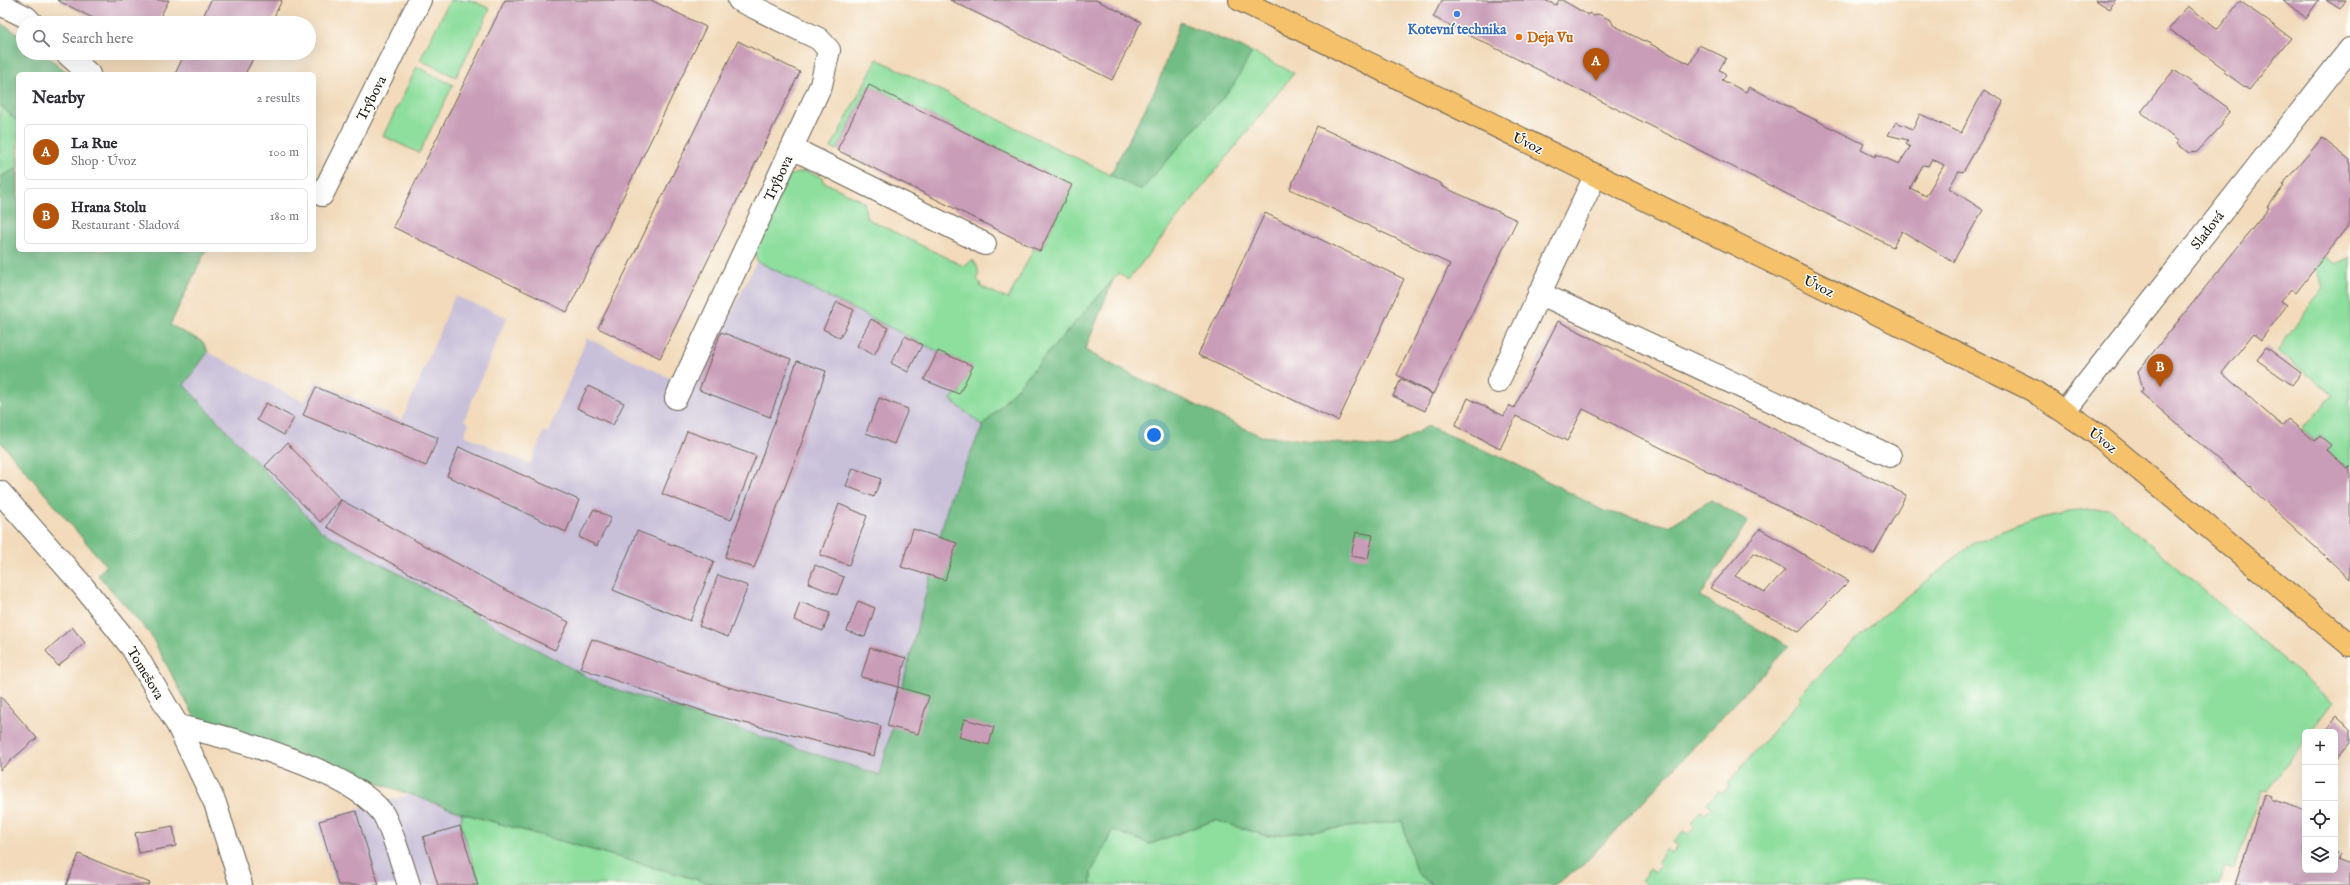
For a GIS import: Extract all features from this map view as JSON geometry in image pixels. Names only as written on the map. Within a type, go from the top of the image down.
[{"type":"main road","name":"Úvoz","points":[[1240,0],[2032,390],[2065,411],[2098,435],[2350,645]]},
{"type":"street","name":"Trýbova","points":[[322,195],[420,0]]},
{"type":"street","name":"Trýbova","points":[[676,398],[821,85],[829,50],[818,39],[739,0]]},
{"type":"street","points":[[0,4],[20,16]]},
{"type":"street","name":"Sladová","points":[[2065,411],[2350,49]]},
{"type":"street","points":[[74,60],[87,72]]},
{"type":"street","points":[[792,148],[985,244]]},
{"type":"street","points":[[1498,382],[1595,176]]},
{"type":"street","points":[[1539,293],[1890,456]]},
{"type":"street","name":"Tomešova","points":[[0,492],[82,585],[132,648],[178,726],[215,803],[241,885]]},
{"type":"street","points":[[178,726],[215,734],[276,754],[336,778],[360,792],[382,812],[409,885]]},
{"type":"shaded area","points":[[757,261],[933,349],[973,366],[959,394],[951,400],[983,426],[950,497],[881,775],[600,684],[321,531],[184,385],[208,352],[304,402],[316,381],[402,420],[455,296],[507,317],[464,420],[469,423],[464,435],[530,464],[544,431],[548,433],[587,338],[693,389]]},
{"type":"shaded area","points":[[410,795],[462,813],[461,825],[480,885],[336,885],[315,821]]},
{"type":"green space","points":[[450,0],[471,0],[490,9],[456,77],[420,60]]},
{"type":"green space","points":[[1180,22],[1252,52],[1233,86],[1141,190],[1110,175],[1157,86]]},
{"type":"green space","points":[[0,23],[16,33],[16,60],[52,60],[67,72],[16,72],[16,120],[0,105]]},
{"type":"green space","points":[[1252,52],[1294,73],[1128,280],[1119,273],[983,426],[951,400],[956,392],[959,394],[972,366],[933,349],[757,261],[753,248],[790,175],[805,171],[823,178],[822,181],[864,202],[866,218],[963,266],[973,260],[978,270],[977,280],[981,283],[980,286],[1008,299],[1034,248],[1040,251],[1072,185],[869,85],[837,150],[831,148],[877,59],[1141,190],[1233,86]]},
{"type":"green space","points":[[417,67],[453,85],[419,153],[383,136]]},
{"type":"green space","points":[[0,105],[16,120],[16,169],[0,177]]},
{"type":"green space","points":[[16,169],[16,252],[205,252],[170,325],[203,342],[208,352],[184,385],[321,531],[600,684],[880,775],[950,497],[983,426],[1113,280],[1085,350],[1124,371],[1261,436],[1389,448],[1428,426],[1512,462],[1604,511],[1669,526],[1711,500],[1748,521],[1700,597],[1789,646],[1582,866],[1554,885],[1432,885],[1416,872],[1402,821],[1267,836],[1215,820],[1150,844],[1113,830],[1091,873],[1091,885],[716,885],[462,813],[195,718],[150,634],[98,575],[106,566],[0,441],[0,177]]},
{"type":"green space","points":[[2325,256],[2336,264],[2350,257],[2350,466],[2348,469],[2327,450],[2330,445],[2320,436],[2315,441],[2302,429],[2333,395],[2277,351],[2324,287],[2315,268]]},
{"type":"green space","points":[[2109,508],[2333,703],[2313,729],[2302,729],[2302,744],[2267,791],[2262,790],[2234,870],[2224,867],[2220,885],[1647,885],[1641,880],[1650,869],[1655,873],[1661,865],[1657,861],[1666,850],[1672,854],[1678,846],[1673,842],[1683,831],[1688,834],[1695,827],[1691,823],[1700,811],[1705,814],[1712,807],[1707,803],[1718,791],[1723,794],[1729,786],[1727,784],[1802,697],[1799,695],[1862,633],[1975,542],[2041,518],[2069,512]]},
{"type":"green space","points":[[462,813],[716,885],[480,885],[461,825]]},
{"type":"green space","points":[[1215,820],[1267,836],[1402,821],[1416,872],[1432,885],[1091,885],[1091,873],[1113,830],[1150,844]]},
{"type":"building","points":[[57,0],[169,0],[161,16],[89,16]]},
{"type":"building","points":[[211,0],[282,0],[274,16],[203,16]]},
{"type":"building","points":[[505,0],[651,0],[706,27],[567,312],[393,227]]},
{"type":"building","points":[[950,0],[1096,0],[1141,22],[1112,80]]},
{"type":"building","points":[[1442,0],[1544,0],[1556,5],[1559,0],[1562,0],[1588,15],[1589,13],[1594,16],[1598,14],[1611,20],[1613,25],[1690,64],[1699,45],[1726,58],[1719,70],[1724,72],[1726,76],[1722,80],[1746,92],[1749,87],[1864,144],[1861,150],[1875,157],[1876,154],[1899,164],[1910,147],[1906,144],[1908,140],[1888,135],[1896,122],[1913,129],[1920,114],[1961,133],[1984,90],[2003,101],[2002,105],[1963,172],[1959,171],[1949,188],[1983,210],[1953,262],[1902,231],[1893,247],[1433,17]],"holes":[[[1932,159],[1944,165],[1926,196],[1910,188],[1923,165],[1928,166]]]},
{"type":"building","points":[[2095,0],[2115,0],[2110,9]]},
{"type":"building","points":[[2283,0],[2319,0],[2306,18]]},
{"type":"building","points":[[2326,0],[2346,0],[2340,9]]},
{"type":"building","points":[[2240,1],[2291,38],[2249,90],[2224,72],[2226,70],[2169,29],[2188,6],[2218,29]]},
{"type":"building","points":[[738,41],[800,72],[660,358],[598,328]]},
{"type":"building","points":[[182,60],[252,60],[246,72],[176,72]]},
{"type":"building","points":[[2174,70],[2227,107],[2229,113],[2221,123],[2223,124],[2197,152],[2189,153],[2176,144],[2178,141],[2141,112]]},
{"type":"building","points":[[869,85],[1072,185],[1040,251],[837,150]]},
{"type":"building","points":[[1317,126],[1442,184],[1441,186],[1517,220],[1433,394],[1397,375],[1450,264],[1290,189]]},
{"type":"building","points":[[2322,138],[2350,160],[2350,223],[2296,293],[2291,289],[2281,301],[2287,305],[2261,340],[2253,334],[2222,373],[2282,426],[2288,419],[2315,441],[2320,436],[2331,445],[2327,450],[2348,469],[2350,466],[2350,579],[2253,490],[2251,486],[2250,487],[2140,392],[2143,390],[2138,371],[2269,208],[2267,207],[2284,186],[2282,185]]},
{"type":"building","points":[[1265,213],[1404,279],[1338,421],[1198,355]]},
{"type":"building","points":[[837,302],[854,310],[840,338],[823,329]]},
{"type":"building","points":[[871,319],[888,328],[874,355],[857,346]]},
{"type":"building","points":[[1558,321],[1906,495],[1874,554],[1583,409],[1567,441],[1516,416],[1500,449],[1455,426],[1468,398],[1504,416],[1509,405],[1514,408]]},
{"type":"building","points":[[721,332],[791,359],[770,417],[699,390]]},
{"type":"building","points":[[905,336],[922,345],[908,372],[891,363]]},
{"type":"building","points":[[2266,347],[2301,373],[2292,385],[2257,360]]},
{"type":"building","points":[[938,351],[973,366],[959,394],[924,380]]},
{"type":"building","points":[[797,361],[826,371],[802,442],[754,568],[725,557]]},
{"type":"building","points":[[1401,379],[1432,394],[1425,411],[1393,396]]},
{"type":"building","points":[[588,386],[624,403],[613,425],[577,408]]},
{"type":"building","points":[[316,387],[438,438],[426,466],[303,415]]},
{"type":"building","points":[[879,398],[908,409],[894,444],[866,433]]},
{"type":"building","points":[[266,403],[294,418],[284,435],[257,420]]},
{"type":"building","points":[[687,431],[756,456],[731,520],[662,494]]},
{"type":"building","points":[[287,443],[341,500],[320,522],[265,466]]},
{"type":"building","points":[[459,447],[579,500],[566,532],[447,476]]},
{"type":"building","points":[[853,468],[881,479],[874,497],[846,486]]},
{"type":"building","points":[[341,500],[526,601],[569,622],[555,650],[494,621],[327,527]]},
{"type":"building","points":[[839,504],[867,516],[849,565],[820,555]]},
{"type":"building","points":[[594,509],[611,518],[597,546],[579,537]]},
{"type":"building","points":[[913,529],[957,543],[945,580],[901,567]]},
{"type":"building","points":[[1760,529],[1849,581],[1799,631],[1710,588]],"holes":[[[1754,553],[1785,570],[1765,592],[1735,576]]]},
{"type":"building","points":[[637,531],[714,561],[690,621],[613,590]]},
{"type":"building","points":[[1356,532],[1373,535],[1368,559],[1351,556]]},
{"type":"building","points":[[815,565],[844,577],[837,595],[808,583]]},
{"type":"building","points":[[718,575],[748,586],[728,637],[699,626]]},
{"type":"building","points":[[858,601],[875,608],[865,637],[847,631]]},
{"type":"building","points":[[800,602],[830,613],[823,631],[794,620]]},
{"type":"building","points":[[72,627],[85,643],[58,666],[46,651]]},
{"type":"building","points":[[592,639],[728,687],[881,726],[874,756],[717,716],[580,668]]},
{"type":"building","points":[[870,648],[906,658],[898,687],[861,677]]},
{"type":"building","points":[[898,687],[929,696],[918,734],[887,726]]},
{"type":"building","points":[[0,696],[37,738],[0,770]]},
{"type":"building","points":[[2337,717],[2350,729],[2350,743],[2338,757],[2338,729],[2327,729]]},
{"type":"building","points":[[964,719],[994,727],[989,745],[959,737]]},
{"type":"building","points":[[2264,794],[2271,796],[2270,799],[2302,809],[2302,873],[2338,873],[2338,860],[2350,865],[2350,885],[2235,885]]},
{"type":"building","points":[[356,811],[379,885],[338,885],[319,821]]},
{"type":"building","points":[[173,826],[176,846],[139,853],[135,833]]},
{"type":"building","points":[[460,826],[478,885],[438,885],[423,837]]},
{"type":"building","points":[[79,854],[150,883],[149,885],[66,885]]},
{"type":"place","name":"Kotevní technika","points":[[1457,14]]},
{"type":"place","name":"Deja Vu","points":[[1519,37]]},
{"type":"place","name":"La Rue","points":[[1596,81]]},
{"type":"place","name":"Hrana Stolu","points":[[2160,387]]}]
